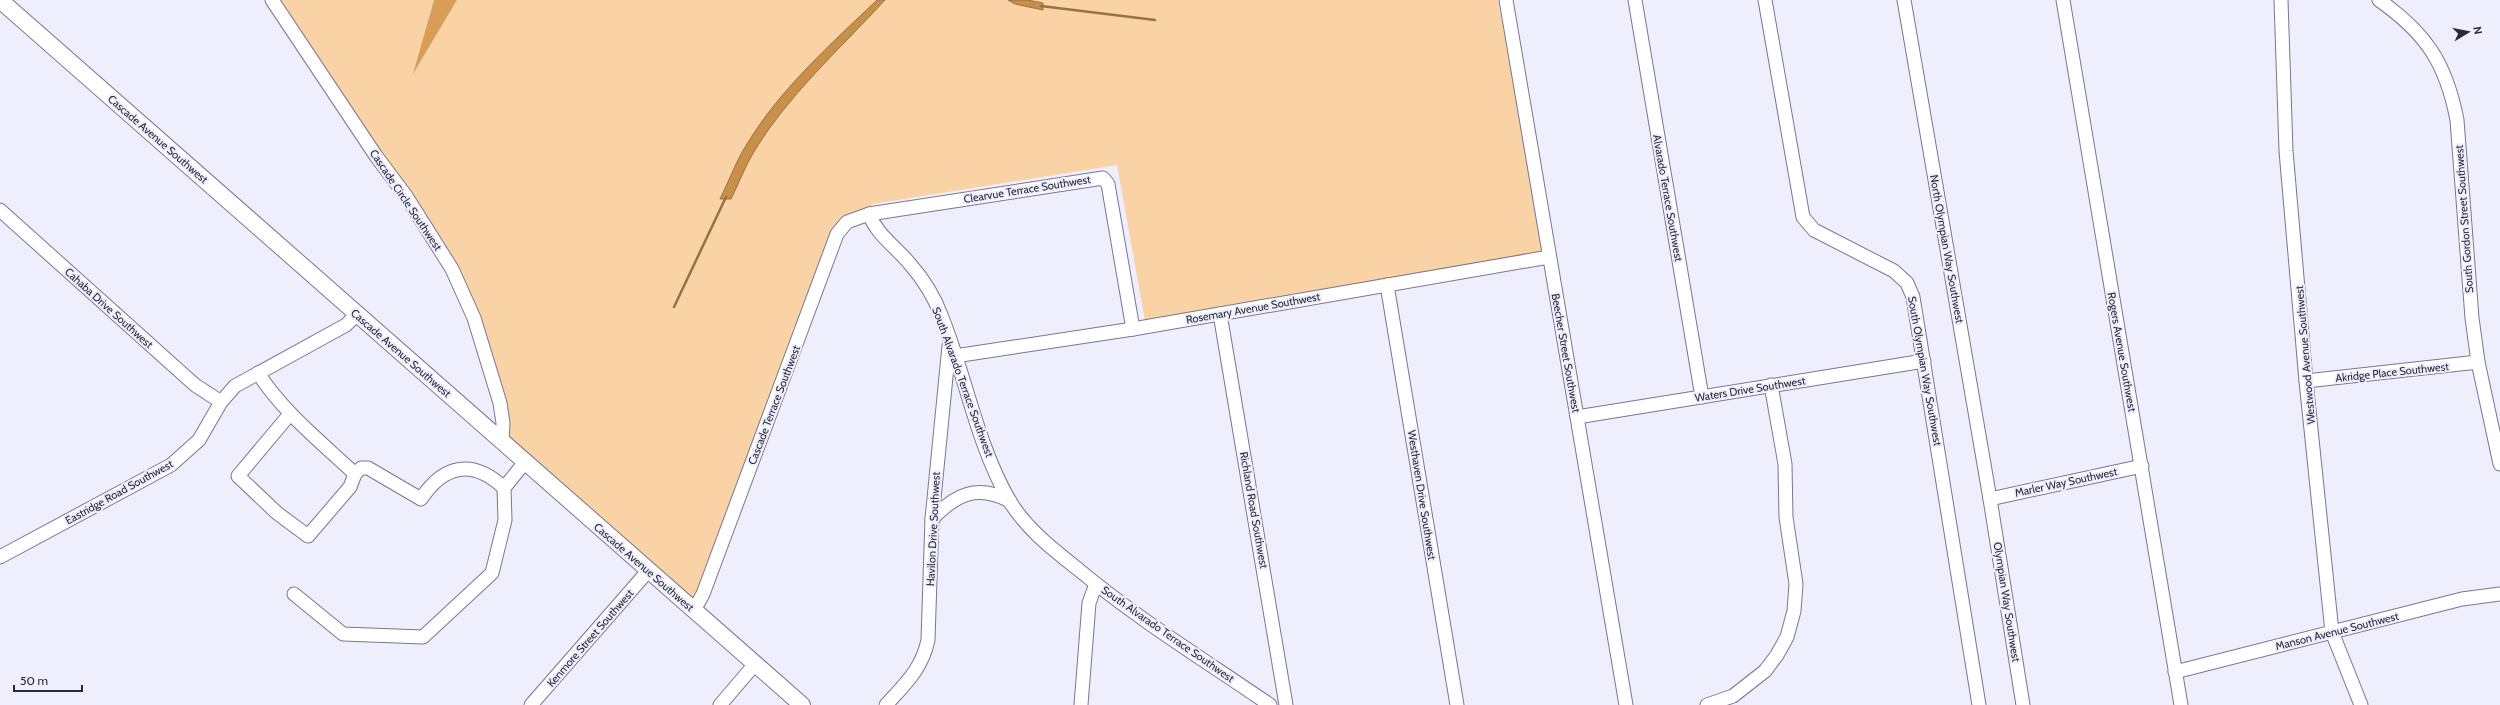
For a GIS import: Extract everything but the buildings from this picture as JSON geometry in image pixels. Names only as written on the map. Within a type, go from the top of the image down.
[{"type":"main road","name":"Cascade Avenue Southwest","points":[[0,0],[802,705]]},
{"type":"street","name":"Cascade Circle Southwest","points":[[272,0],[376,156],[406,196],[452,269],[474,318],[500,403],[503,423],[502,442]]},
{"type":"street","name":"Beecher Street Southwest","points":[[1506,0],[1626,705]]},
{"type":"street","name":"Alvarado Terrace Southwest","points":[[1635,0],[1702,396]]},
{"type":"street","name":"South Olympian Way Southwest","points":[[1765,0],[1803,217],[1814,230],[1894,271],[1907,283],[1913,296],[1980,705]]},
{"type":"street","name":"North Olympian Way Southwest","points":[[1904,0],[1990,498]]},
{"type":"street","name":"Rogers Avenue Southwest","points":[[2063,0],[2142,466],[2180,705]]},
{"type":"street","name":"Westwood Avenue Southwest","points":[[2281,0],[2286,152],[2306,381],[2332,632],[2361,705]]},
{"type":"street","name":"South Gordon Street Southwest","points":[[2379,0],[2394,11],[2422,37],[2440,62],[2451,90],[2457,120],[2472,318],[2478,362],[2500,464]]},
{"type":"street","name":"Clearvue Terrace Southwest","points":[[868,214],[1104,178],[1108,184],[1133,329]]},
{"type":"street","name":"Cahaba Drive Southwest","points":[[0,210],[195,385],[221,402]]},
{"type":"street","name":"South Alvarado Terrace Southwest","points":[[868,214],[873,226],[910,264],[928,288],[941,314],[982,441],[1010,501],[1045,543],[1096,584],[1144,620],[1270,705]]},
{"type":"street","name":"Cascade Terrace Southwest","points":[[694,610],[703,594],[837,234],[847,222],[868,214]]},
{"type":"street","name":"Rosemary Avenue Southwest","points":[[955,356],[1133,329],[1550,257]]},
{"type":"street","name":"Westhaven Drive Southwest","points":[[1387,285],[1457,705]]},
{"type":"street","name":"Eastridge Road Southwest","points":[[0,557],[171,465],[199,440],[221,402],[235,386],[346,325],[357,314]]},
{"type":"street","name":"Richland Road Southwest","points":[[1220,314],[1286,705]]},
{"type":"street","name":"Havilon Drive Southwest","points":[[886,705],[914,675],[924,657],[928,640],[932,519],[950,340]]},
{"type":"street","name":"Waters Drive Southwest","points":[[1577,417],[1924,361]]},
{"type":"street","name":"Akridge Place Southwest","points":[[2306,381],[2478,362]]},
{"type":"street","points":[[258,373],[268,389],[290,414],[355,474]]},
{"type":"street","points":[[1707,705],[1732,696],[1765,671],[1787,636],[1794,611],[1796,584],[1786,517],[1785,464],[1771,385]]},
{"type":"street","points":[[290,414],[238,476],[277,513],[308,536],[350,487],[355,474],[361,468],[368,468],[421,499],[429,487],[441,477],[456,469],[467,468],[476,470],[504,488]]},
{"type":"street","points":[[294,594],[343,634],[423,637],[492,573],[506,520],[504,488],[525,462]]},
{"type":"street","name":"Marler Way Southwest","points":[[1990,498],[2142,466]]},
{"type":"street","points":[[932,519],[948,502],[967,493],[988,493],[1010,501]]},
{"type":"street","name":"Olympian Way Southwest","points":[[1990,498],[2023,705]]},
{"type":"street","name":"Kenmore Street Southwest","points":[[531,705],[648,571]]},
{"type":"street","points":[[1081,705],[1089,603],[1096,584]]},
{"type":"street","name":"Manson Avenue Southwest","points":[[2175,672],[2462,599],[2500,594]]},
{"type":"street","points":[[720,705],[755,664]]},
{"type":"shaded area","points":[[269,0],[434,0],[414,72],[457,0],[1498,0],[1545,255],[1145,321],[1117,165],[873,204],[835,237],[697,615],[496,434],[496,403],[467,297]]},
{"type":"shaded area","points":[[434,0],[457,0],[413,74]]},
{"type":"shaded area","points":[[877,0],[885,0],[797,93],[766,133],[749,160],[731,199],[720,199],[743,151],[775,104],[807,68]]},
{"type":"shaded area","points":[[1008,0],[1027,0],[1043,3],[1043,10],[1015,4]]},
{"type":"waterway","points":[[1041,6],[1155,20]]},
{"type":"waterway","points":[[674,307],[726,197]]}]
